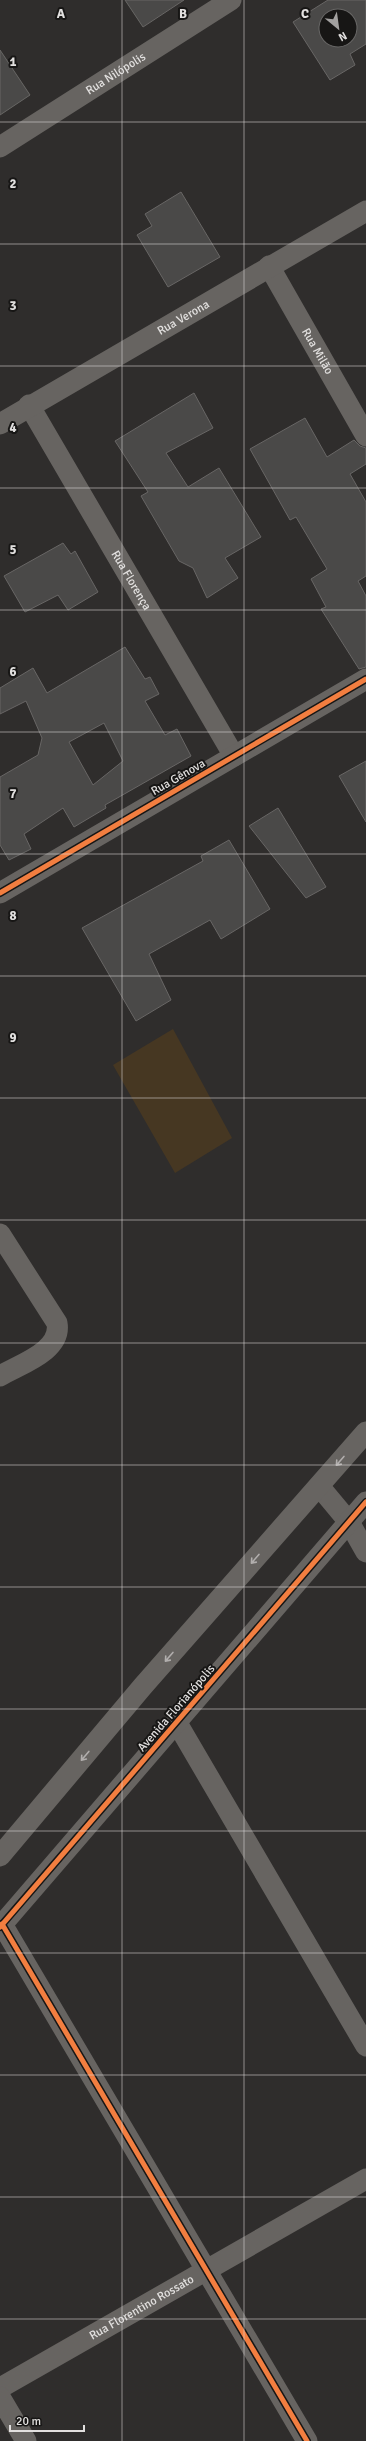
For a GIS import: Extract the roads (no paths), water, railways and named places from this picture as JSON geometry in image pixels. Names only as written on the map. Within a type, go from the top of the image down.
[{"type":"street","name":"Rua Nilópolis","points":[[0,147],[231,0]]},
{"type":"street","name":"Rua Verona","points":[[0,424],[29,405],[366,210]]},
{"type":"street","name":"Rua Milão","points":[[269,266],[366,436]]},
{"type":"street","name":"Rua Florença","points":[[29,405],[234,756]]},
{"type":"street","name":"Rua Gênova","points":[[0,893],[366,679]]},
{"type":"street","points":[[0,1234],[57,1323],[58,1330],[56,1340],[48,1349],[0,1376]]},
{"type":"street","points":[[0,1856],[143,1686],[366,1432]]},
{"type":"street","points":[[319,1486],[349,1522],[366,1552]]},
{"type":"street","name":"Avenida Florianópolis","points":[[1,1925],[177,1723],[366,1502]]},
{"type":"street","points":[[177,1723],[366,2046]]},
{"type":"street","points":[[1,1925],[307,2441]]},
{"type":"street","name":"Rua Florentino Rossato","points":[[0,2388],[366,2179]]},
{"type":"street","points":[[0,2397],[26,2441]]}]
